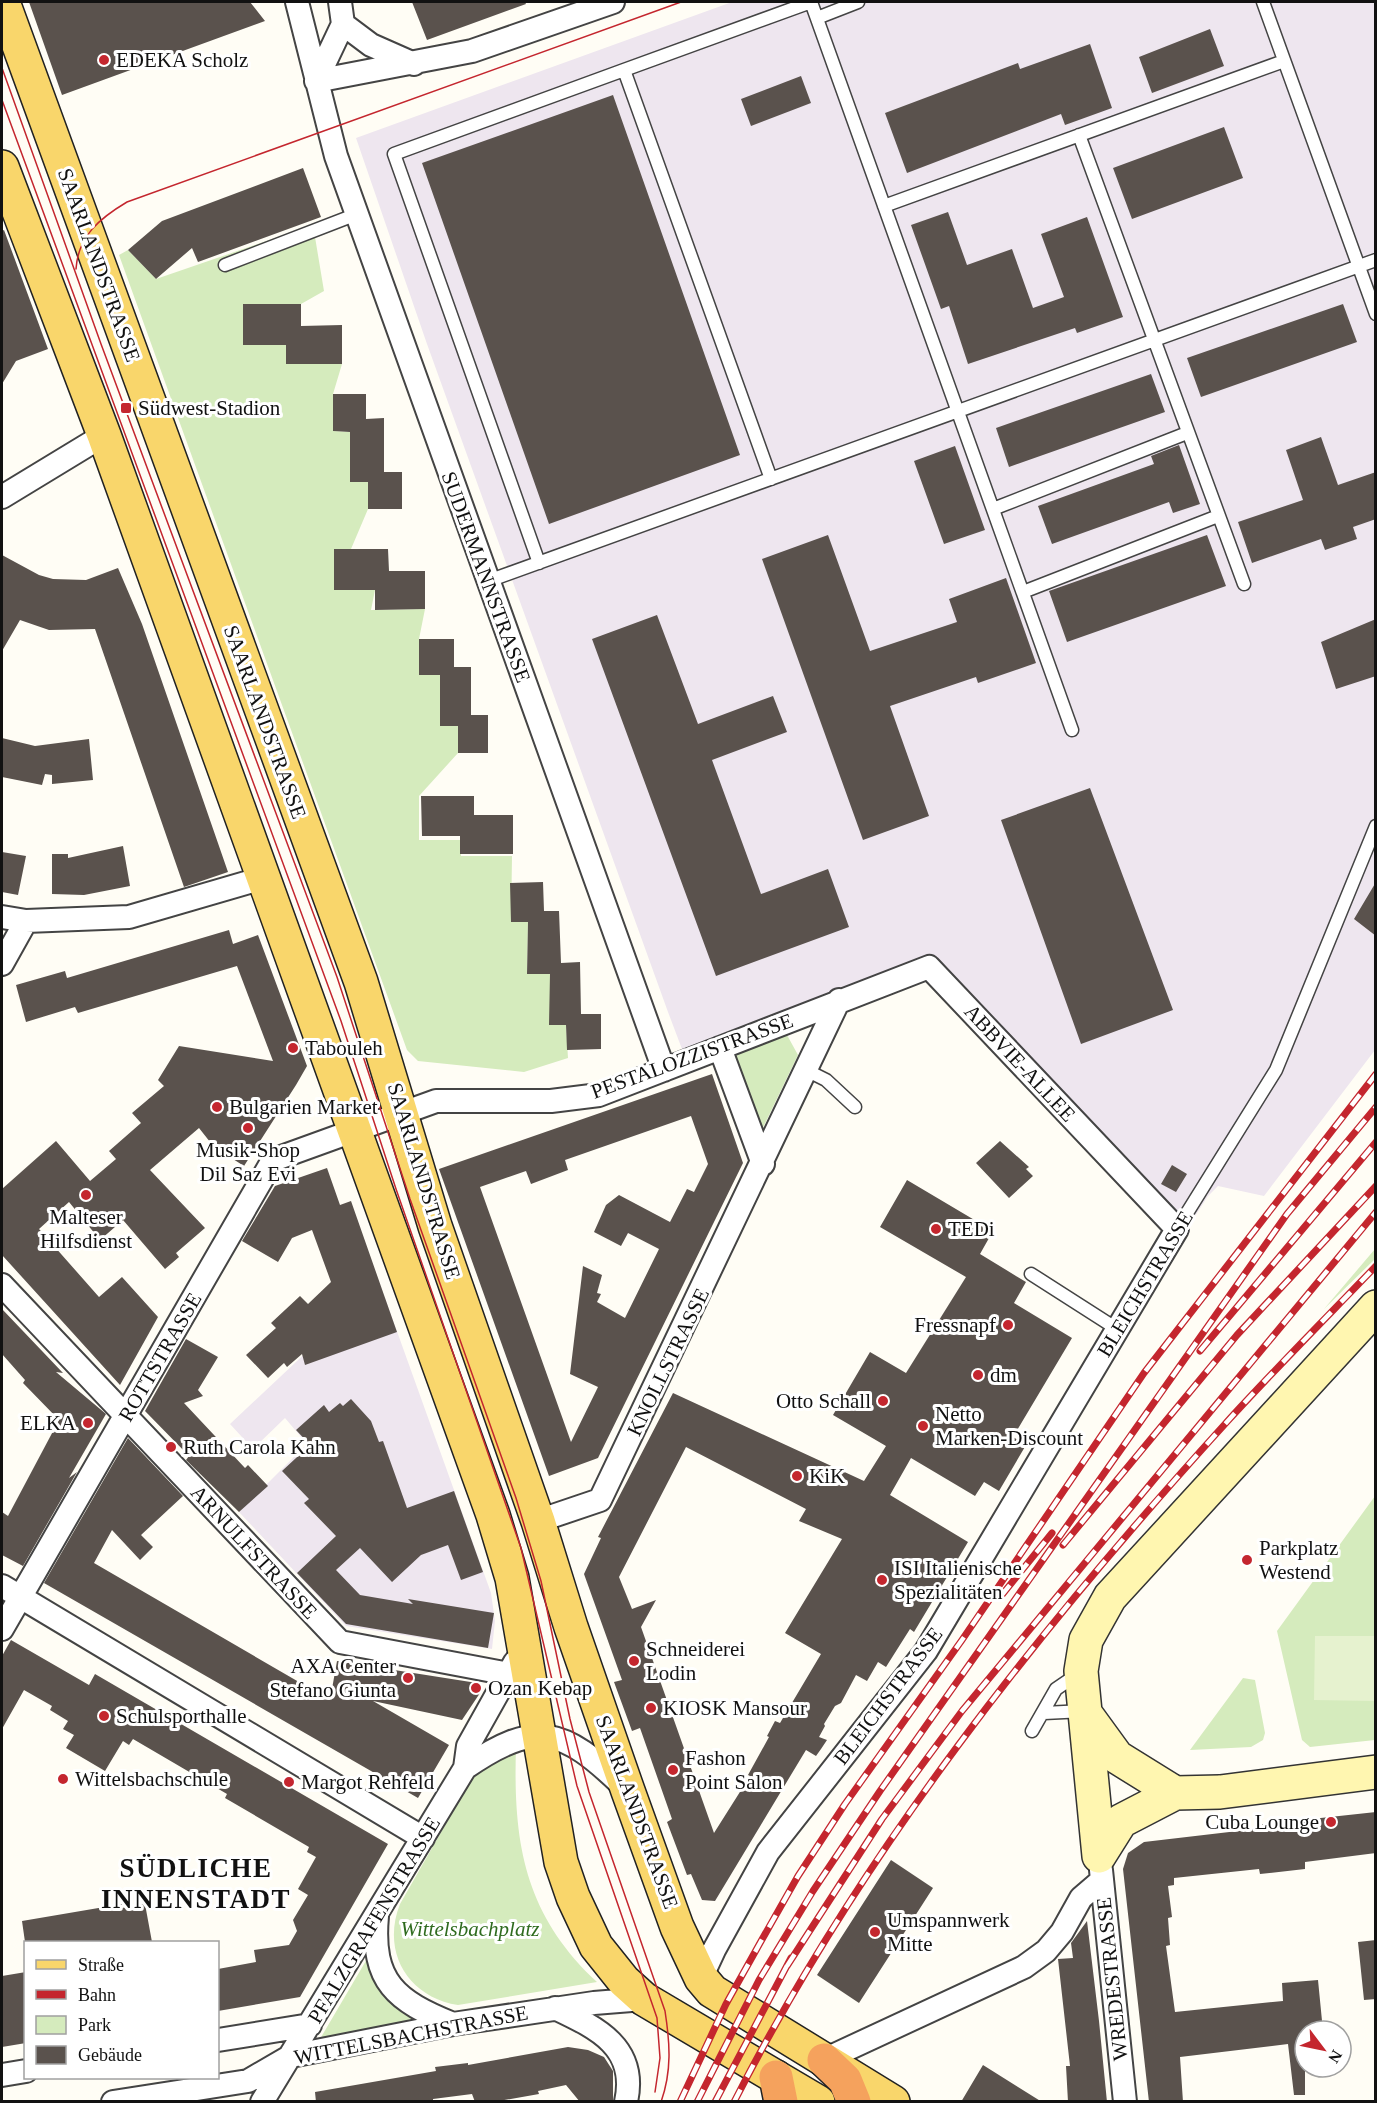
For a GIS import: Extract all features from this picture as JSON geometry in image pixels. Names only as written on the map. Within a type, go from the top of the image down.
[{"type":"highway","points":[[824,2060],[845,2080],[854,2102]]},
{"type":"main road","name":"SAARLANDSTRASSE","points":[[3,2],[361,982],[435,1226],[538,1521],[571,1627],[677,1927],[702,1978],[712,1991],[730,2005],[893,2102]]},
{"type":"main road","name":"SAARLANDSTRASSE","points":[[5,188],[104,435],[493,1515],[512,1578],[553,1823],[573,1897],[604,1957],[644,1999],[773,2082],[818,2102]]},
{"type":"street","name":"SUDERMANNSTRASSE","points":[[297,2],[334,148],[664,1070]]},
{"type":"street","points":[[316,81],[344,24],[340,2]]},
{"type":"street","points":[[316,81],[414,64],[472,51],[613,2]]},
{"type":"street","points":[[344,24],[371,45],[414,64]]},
{"type":"street","points":[[2,497],[104,435]]},
{"type":"street","points":[[2,917],[26,921],[129,917],[263,878]]},
{"type":"street","points":[[2,964],[26,921]]},
{"type":"street","name":"ABBVIE-ALLEE","points":[[839,1000],[929,967],[1177,1229]]},
{"type":"street","name":"PESTALOZZISTRASSE","points":[[355,1130],[436,1101],[551,1101],[598,1095],[839,1000]]},
{"type":"street","name":"KNOLLSTRASSE","points":[[538,1521],[600,1500],[763,1164],[839,1000]]},
{"type":"street","points":[[720,1048],[763,1164]]},
{"type":"street","name":"ROTTSTRASSE","points":[[2,1629],[11,1592],[126,1416],[273,1160],[355,1130]]},
{"type":"street","name":"BLEICHSTRASSE","points":[[702,1978],[768,1852],[926,1651],[1177,1229]]},
{"type":"street","name":"ARNULFSTRASSE","points":[[2,1285],[340,1642],[508,1674]]},
{"type":"street","points":[[1100,1868],[1083,1711],[1082,1671],[1086,1640],[1110,1597],[1376,1306]]},
{"type":"street","points":[[11,1592],[423,1838]]},
{"type":"street","name":"PFALZGRAFENSTRASSE","points":[[262,2102],[465,1768],[468,1746],[525,1645]]},
{"type":"street","points":[[1083,1711],[1117,1757],[1175,1792]]},
{"type":"street","name":"PFALZGRAFENSTRASSE","points":[[465,1768],[496,1747],[520,1738],[539,1735],[565,1742],[584,1752],[628,1791]]},
{"type":"street","points":[[824,2060],[1024,1967],[1046,1951],[1062,1932],[1100,1868],[1121,1821],[1175,1792],[1220,1792],[1376,1772]]},
{"type":"street","name":"WREDESTRASSE","points":[[1100,1868],[1125,2102]]},
{"type":"street","points":[[377,1914],[374,1943],[384,1973],[398,1995],[421,2011],[453,2024]]},
{"type":"street","name":"WITTELSBACHSTRASSE","points":[[113,2102],[248,2081],[291,2056],[453,2024],[555,2008],[644,1999]]},
{"type":"street","points":[[555,2008],[591,2025],[617,2049],[627,2067],[630,2081],[626,2102]]},
{"type":"street","name":"WITTELSBACHSTRASSE","points":[[219,2040],[310,2025]]},
{"type":"street","points":[[2,2075],[24,2071]]},
{"type":"lane","points":[[539,563],[394,154],[811,2],[1072,730]]},
{"type":"lane","points":[[817,18],[858,2]]},
{"type":"lane","points":[[1263,2],[1376,314]]},
{"type":"lane","points":[[884,206],[1284,61]]},
{"type":"lane","points":[[624,70],[771,479]]},
{"type":"lane","points":[[1079,135],[1244,584]]},
{"type":"lane","points":[[225,265],[357,214]]},
{"type":"lane","points":[[488,581],[1376,260]]},
{"type":"lane","points":[[993,509],[1187,433]]},
{"type":"lane","points":[[1023,592],[1218,516]]},
{"type":"lane","name":"BLEICHSTRASSE","points":[[1177,1229],[1276,1070],[1376,826]]},
{"type":"lane","points":[[806,1070],[826,1080],[855,1107]]},
{"type":"lane","points":[[1031,1274],[1117,1329]]},
{"type":"lane","points":[[1032,1731],[1056,1689],[1082,1671]]},
{"type":"lane","points":[[1044,1713],[1083,1711]]},
{"type":"shaded area","points":[[732,2],[1375,2],[1375,1050],[1264,1196],[1218,1186],[1208,1196],[1179,1241],[933,958],[688,1065],[427,344],[356,138]]},
{"type":"shaded area","points":[[385,1298],[491,1593],[495,1621],[492,1649],[346,1626],[239,1512],[307,1444],[285,1418],[253,1449],[230,1424],[331,1329],[328,1319]]},
{"type":"green space","points":[[313,225],[324,291],[301,304],[243,304],[243,345],[286,345],[286,364],[342,364],[333,394],[333,431],[350,432],[350,482],[368,482],[368,509],[334,589],[375,590],[371,610],[425,609],[419,639],[419,675],[440,675],[440,726],[458,726],[458,753],[419,796],[419,840],[460,840],[461,856],[512,856],[511,922],[528,922],[527,971],[550,974],[566,1025],[568,1058],[524,1072],[418,1061],[407,1050],[119,255],[128,250],[156,279]]},
{"type":"green space","points":[[787,1035],[798,1055],[760,1134],[732,1060],[741,1052]]},
{"type":"green space","points":[[1375,1249],[1375,1259],[1324,1309]]},
{"type":"green space","points":[[1375,1496],[1375,1740],[1310,1747],[1302,1740],[1277,1631]]},
{"type":"green space","points":[[1315,1636],[1375,1636],[1375,1701],[1314,1700]]},
{"type":"green space","points":[[1243,1678],[1255,1680],[1265,1733],[1263,1740],[1251,1747],[1190,1750]]},
{"type":"green space","name":"Wittelsbachplatz","points":[[516,1747],[517,1814],[528,1875],[538,1903],[553,1930],[572,1956],[597,1982],[458,2005],[425,1993],[403,1970],[394,1939],[395,1922],[400,1904],[476,1771]]},
{"type":"green space","points":[[367,1959],[383,1995],[416,2022],[320,2039]]},
{"type":"building","name":"EDEKA Scholz","points":[[29,2],[250,2],[265,21],[62,95]]},
{"type":"building","points":[[412,2],[525,2],[526,4],[427,40]]},
{"type":"building","points":[[1210,29],[1224,66],[1152,93],[1139,57]]},
{"type":"building","points":[[1090,44],[1112,108],[1065,125],[1061,114],[907,173],[885,113],[1018,63],[1020,69]]},
{"type":"building","points":[[801,76],[811,103],[751,126],[741,99]]},
{"type":"building","points":[[613,95],[740,455],[549,524],[422,163]]},
{"type":"building","points":[[1224,127],[1243,178],[1132,219],[1113,168]]},
{"type":"building","points":[[303,168],[321,217],[198,262],[192,248],[156,279],[128,250],[162,221]]},
{"type":"building","points":[[948,212],[967,265],[1012,249],[1033,308],[1064,297],[1041,234],[1087,217],[1123,317],[1077,333],[1075,328],[968,364],[949,306],[941,309],[911,225]]},
{"type":"building","points":[[4,230],[48,349],[16,361],[2,384],[2,231]]},
{"type":"building","points":[[243,304],[301,304],[301,326],[342,325],[342,364],[286,364],[286,345],[243,345]]},
{"type":"building","points":[[1343,304],[1357,342],[1201,397],[1187,358]]},
{"type":"building","points":[[1151,374],[1165,412],[1009,467],[996,428]]},
{"type":"building","points":[[333,394],[366,394],[366,419],[384,418],[384,472],[402,472],[402,509],[368,509],[368,482],[350,482],[350,432],[333,431]]},
{"type":"building","points":[[1321,437],[1338,485],[1376,472],[1376,519],[1353,527],[1357,539],[1325,550],[1321,539],[1252,563],[1238,522],[1303,500],[1286,450]]},
{"type":"building","points":[[1179,445],[1200,504],[1173,513],[1169,502],[1052,544],[1038,506],[1154,464],[1151,456]]},
{"type":"building","points":[[955,446],[985,530],[944,544],[914,461]]},
{"type":"building","points":[[828,535],[870,651],[957,622],[949,599],[1006,578],[1036,663],[978,683],[976,677],[890,706],[929,816],[863,840],[762,559]]},
{"type":"building","points":[[1207,535],[1226,586],[1067,642],[1049,591]]},
{"type":"building","points":[[334,549],[388,549],[389,571],[425,571],[425,609],[375,610],[375,590],[334,590]]},
{"type":"building","points":[[2,555],[39,575],[53,579],[86,580],[118,568],[142,624],[228,872],[184,887],[95,629],[49,630],[20,620],[2,651]]},
{"type":"building","points":[[657,615],[698,724],[773,696],[787,732],[712,760],[761,894],[828,869],[849,927],[716,976],[592,639]]},
{"type":"building","points":[[1376,619],[1376,676],[1336,689],[1321,642]]},
{"type":"building","points":[[419,639],[454,639],[454,667],[471,667],[471,715],[488,715],[488,753],[458,753],[458,726],[440,726],[440,675],[419,675]]},
{"type":"building","points":[[2,738],[35,746],[89,739],[93,780],[52,784],[52,775],[45,774],[42,785],[2,777]]},
{"type":"building","points":[[1090,788],[1173,1010],[1081,1044],[1001,820]]},
{"type":"building","points":[[421,796],[474,796],[474,815],[513,815],[513,854],[460,854],[460,836],[422,836]]},
{"type":"building","points":[[123,846],[130,886],[84,895],[52,894],[52,854],[68,854],[68,858]]},
{"type":"building","points":[[2,852],[26,856],[18,895],[2,892]]},
{"type":"building","points":[[543,882],[544,911],[559,911],[561,963],[580,962],[581,1014],[601,1014],[601,1049],[567,1050],[566,1025],[549,1025],[550,974],[527,974],[528,922],[511,922],[510,883]]},
{"type":"building","points":[[1376,882],[1376,936],[1354,919]]},
{"type":"building","points":[[229,930],[233,944],[258,935],[307,1066],[296,1085],[244,1166],[214,1147],[199,1128],[150,1170],[205,1228],[176,1253],[179,1257],[165,1269],[123,1220],[100,1240],[69,1202],[39,1229],[99,1297],[122,1277],[158,1317],[120,1385],[2,1255],[2,1189],[56,1141],[90,1181],[116,1159],[109,1151],[141,1123],[132,1113],[164,1086],[158,1080],[179,1046],[273,1061],[237,966],[78,1013],[75,1007],[26,1022],[16,985],[65,971],[67,978]]},
{"type":"building","points":[[712,1074],[743,1163],[598,1458],[549,1476],[439,1169]],"holes":[[[691,1116],[708,1164],[694,1192],[687,1189],[670,1222],[619,1195],[606,1205],[594,1232],[621,1246],[628,1233],[659,1249],[625,1318],[597,1302],[601,1294],[597,1293],[602,1275],[583,1266],[570,1374],[598,1387],[571,1442],[480,1187],[526,1171],[531,1184],[568,1170],[565,1160]]]},
{"type":"building","points":[[1000,1141],[1029,1167],[1026,1169],[1033,1176],[1009,1198],[976,1163]]},
{"type":"building","points":[[1172,1165],[1187,1174],[1176,1192],[1161,1184]]},
{"type":"building","points":[[327,1168],[340,1205],[351,1201],[397,1332],[305,1365],[302,1354],[287,1367],[284,1363],[268,1378],[246,1355],[276,1328],[271,1323],[300,1296],[308,1304],[331,1282],[312,1230],[292,1238],[278,1262],[242,1241],[275,1186]]},
{"type":"building","points":[[907,1180],[993,1231],[980,1254],[1026,1282],[1014,1303],[1072,1338],[1013,1437],[1026,1445],[999,1491],[984,1482],[975,1496],[911,1458],[890,1495],[968,1542],[914,1632],[910,1629],[886,1667],[878,1662],[867,1681],[856,1675],[841,1703],[835,1706],[824,1724],[819,1737],[827,1740],[816,1756],[806,1750],[715,1901],[702,1900],[691,1874],[687,1875],[667,1822],[672,1819],[640,1728],[632,1731],[614,1682],[622,1680],[584,1574],[601,1538],[598,1537],[673,1393],[864,1481],[886,1446],[833,1415],[870,1352],[906,1373],[966,1277],[880,1227]],"holes":[[[686,1447],[806,1509],[799,1521],[842,1539],[785,1633],[821,1654],[780,1723],[775,1721],[748,1775],[750,1776],[714,1833],[641,1627],[656,1600],[632,1609],[619,1577]]]},
{"type":"building","points":[[2,1309],[63,1373],[56,1372],[106,1414],[69,1478],[77,1472],[23,1566],[2,1555],[2,1512],[8,1516],[59,1420],[23,1383],[25,1380],[2,1354]]},
{"type":"building","points":[[186,1339],[218,1357],[198,1390],[203,1396],[184,1403],[245,1468],[248,1465],[268,1486],[239,1512],[186,1460],[189,1456],[145,1411]]},
{"type":"building","points":[[351,1399],[371,1421],[379,1442],[383,1441],[407,1508],[454,1491],[483,1572],[461,1580],[448,1545],[421,1555],[392,1582],[360,1548],[336,1570],[360,1595],[413,1604],[408,1599],[494,1613],[488,1648],[346,1624],[297,1573],[336,1536],[304,1503],[309,1499],[282,1471],[310,1445],[296,1430],[324,1405],[329,1412],[340,1403],[343,1406]]},
{"type":"building","points":[[128,1438],[183,1496],[141,1535],[153,1547],[140,1560],[112,1530],[94,1563],[330,1700],[337,1661],[477,1683],[480,1693],[462,1720],[373,1701],[449,1745],[418,1798],[44,1583]]},
{"type":"building","points":[[11,1640],[89,1685],[95,1674],[388,1844],[300,1997],[219,2011],[219,1969],[256,1962],[254,1950],[289,1945],[297,1931],[293,1920],[308,1895],[298,1889],[316,1857],[307,1852],[309,1847],[225,1798],[227,1794],[133,1739],[129,1745],[123,1741],[105,1771],[66,1748],[74,1735],[63,1729],[68,1721],[50,1710],[52,1706],[24,1690],[2,1729],[2,1656]]},
{"type":"building","points":[[1376,1812],[1376,1853],[1305,1862],[1305,1869],[1260,1874],[1259,1869],[1174,1878],[1174,1885],[1168,1886],[1172,1917],[1168,1918],[1170,1945],[1166,1946],[1175,2012],[1283,2001],[1282,1983],[1318,1980],[1322,2019],[1293,2019],[1293,2079],[1305,2079],[1305,2095],[1294,2095],[1288,2044],[1180,2057],[1183,2102],[1149,2102],[1123,1869],[1128,1853],[1144,1842],[1255,1829],[1255,1825]]},
{"type":"building","name":"Umspannwerk Mitte","points":[[891,1860],[933,1888],[859,2003],[817,1975]]},
{"type":"building","points":[[122,1904],[122,1908],[145,1904],[152,1941],[25,1941],[22,1921]]},
{"type":"building","points":[[1087,1921],[1107,2102],[1068,2102],[1066,2066],[1070,2066],[1058,1959],[1073,1958],[1071,1943]]},
{"type":"building","points":[[1376,1940],[1376,1999],[1364,2000],[1358,1942]]},
{"type":"building","points":[[24,1972],[24,2043],[2,2047],[2,1976]]},
{"type":"building","points":[[568,2047],[588,2050],[604,2057],[613,2071],[613,2102],[580,2102],[566,2085],[538,2091],[539,2094],[493,2102],[475,2102],[472,2094],[433,2099],[433,2102],[316,2102],[315,2092],[436,2071],[435,2067],[468,2063],[468,2065]]},
{"type":"building","points":[[983,2065],[1042,2102],[961,2102]]},
{"type":"tram line","points":[[76,269],[81,247],[92,229],[127,202],[681,2]]},
{"type":"tram line","points":[[2,68],[101,344],[337,977],[410,1199],[516,1498],[541,1581],[570,1719],[589,1792],[665,2011],[669,2057],[665,2091],[661,2102]]},
{"type":"tram line","points":[[2,100],[341,1021],[396,1189],[521,1548],[577,1786],[657,2018],[660,2058],[655,2092]]},
{"type":"railway","points":[[680,2102],[726,2004],[798,1876],[845,1804],[962,1640],[1144,1373],[1376,1074]]},
{"type":"railway","points":[[697,2102],[759,1980],[813,1891],[880,1791],[1287,1214],[1376,1107]]},
{"type":"railway","points":[[1200,1351],[1376,1142]]},
{"type":"railway","points":[[1063,1545],[1237,1335],[1376,1186]]},
{"type":"railway","points":[[787,1966],[882,1819],[962,1711],[1376,1212]]},
{"type":"railway","points":[[734,2102],[784,2010],[838,1920],[896,1832],[1021,1663],[1155,1502],[1281,1364],[1376,1266]]},
{"type":"railway","points":[[1001,1596],[1052,1533]]},
{"type":"railway","points":[[715,2102],[791,1958]]},
{"type":"place","name":"EDEKA Scholz","points":[[104,60]]},
{"type":"place","name":"Südwest-Stadion","points":[[126,408]]},
{"type":"place","name":"Tabouleh","points":[[293,1048]]},
{"type":"place","name":"Bulgarien Market","points":[[217,1107]]},
{"type":"place","name":"Musik-Shop Dil Saz Evi","points":[[248,1128]]},
{"type":"place","name":"Malteser Hilfsdienst","points":[[86,1195]]},
{"type":"place","name":"TEDi","points":[[936,1229]]},
{"type":"place","name":"Fressnapf","points":[[1008,1325]]},
{"type":"place","name":"dm","points":[[978,1375]]},
{"type":"place","name":"Otto Schall","points":[[883,1401]]},
{"type":"place","name":"ELKA","points":[[88,1423]]},
{"type":"place","name":"Netto Marken-Discount","points":[[923,1426]]},
{"type":"place","name":"Ruth Carola Kahn","points":[[171,1447]]},
{"type":"place","name":"KiK","points":[[797,1476]]},
{"type":"place","name":"Parkplatz Westend","points":[[1247,1560]]},
{"type":"place","name":"ISI Italienische Spezialitäten","points":[[882,1580]]},
{"type":"place","name":"Schneiderei Lodin","points":[[634,1661]]},
{"type":"place","name":"AXA Center Stefano Giunta","points":[[408,1678]]},
{"type":"place","name":"Ozan Kebap","points":[[476,1688]]},
{"type":"place","name":"KIOSK Mansour","points":[[651,1708]]},
{"type":"place","name":"Schulsporthalle","points":[[104,1716]]},
{"type":"place","name":"Fashon Point Salon","points":[[673,1770]]},
{"type":"place","name":"Wittelsbachschule","points":[[63,1779]]},
{"type":"place","name":"Margot Rehfeld","points":[[289,1782]]},
{"type":"place","name":"Cuba Lounge","points":[[1331,1822]]},
{"type":"place","name":"Umspannwerk Mitte","points":[[875,1932]]},
{"type":"district","name":"SÜDLICHE INNENSTADT","points":[[196,1884]]}]
